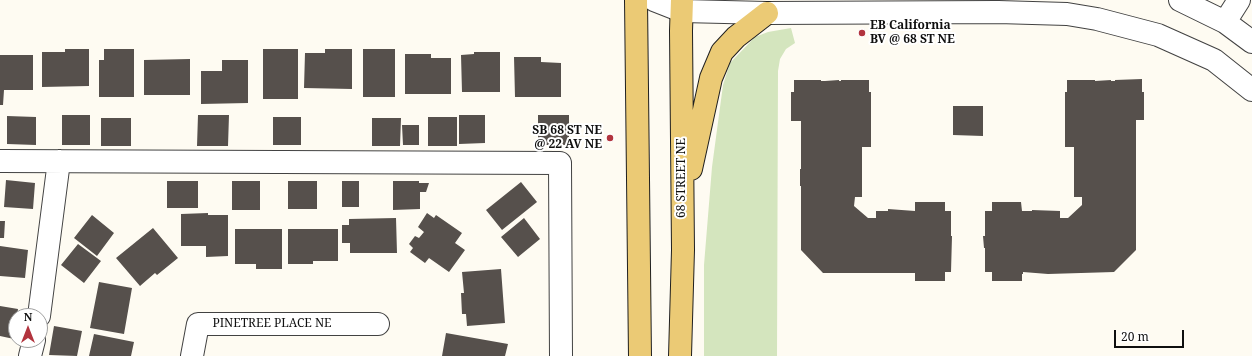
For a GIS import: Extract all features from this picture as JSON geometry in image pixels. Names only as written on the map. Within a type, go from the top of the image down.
[{"type":"main road","points":[[636,0],[640,356]]},
{"type":"main road","name":"68 STREET NE","points":[[680,356],[682,5]]},
{"type":"main road","points":[[682,207],[711,78],[722,52],[736,37],[767,13]]},
{"type":"street","points":[[654,0],[682,5],[767,13],[998,12],[1067,14],[1097,19],[1158,35],[1214,60],[1252,90]]},
{"type":"street","points":[[1180,0],[1225,22],[1252,42]]},
{"type":"street","points":[[1225,22],[1239,0]]},
{"type":"street","points":[[0,161],[560,163],[561,356]]},
{"type":"street","points":[[40,308],[58,161]]},
{"type":"street","name":"PINETREE PLACE NE","points":[[192,356],[198,324],[378,324]]},
{"type":"green space","points":[[791,28],[795,43],[786,49],[780,59],[778,71],[777,356],[704,356],[704,265],[712,167],[723,85],[730,63],[755,37],[768,32]]},
{"type":"building","points":[[65,49],[89,49],[89,86],[42,87],[42,52],[65,52]]},
{"type":"building","points":[[104,49],[134,49],[134,97],[99,97],[99,60],[104,60]]},
{"type":"building","points":[[263,49],[298,49],[298,99],[263,99]]},
{"type":"building","points":[[325,49],[352,49],[352,89],[304,88],[305,53],[325,53]]},
{"type":"building","points":[[363,49],[395,49],[395,97],[363,97]]},
{"type":"building","points":[[474,52],[500,52],[500,92],[462,92],[461,55],[474,54]]},
{"type":"building","points":[[405,54],[431,54],[431,58],[451,58],[451,94],[405,94]]},
{"type":"building","points":[[0,55],[33,55],[33,90],[4,90],[3,105],[0,105]]},
{"type":"building","points":[[514,57],[541,57],[541,62],[561,63],[561,97],[515,97]]},
{"type":"building","points":[[190,59],[190,95],[144,95],[144,60]]},
{"type":"building","points":[[222,60],[248,60],[248,103],[201,104],[201,71],[222,71]]},
{"type":"building","points":[[1142,79],[1142,92],[1144,92],[1144,120],[1136,120],[1136,250],[1114,272],[1048,274],[1023,272],[1022,281],[992,281],[992,272],[985,272],[985,248],[983,236],[985,236],[985,211],[992,211],[992,202],[1021,202],[1022,211],[1060,211],[1060,218],[1068,218],[1082,205],[1082,197],[1074,197],[1074,147],[1065,147],[1065,92],[1067,92],[1067,80],[1115,81]]},
{"type":"building","points":[[794,80],[869,80],[869,92],[871,92],[871,147],[862,147],[862,197],[855,197],[854,206],[868,218],[876,218],[876,211],[888,211],[888,209],[915,211],[915,202],[945,202],[945,211],[951,211],[952,236],[951,272],[945,272],[945,281],[915,281],[915,273],[823,273],[801,250],[801,121],[791,121],[791,92],[794,92]]},
{"type":"building","points":[[953,106],[983,106],[983,136],[953,135]]},
{"type":"building","points":[[62,115],[90,115],[90,145],[62,145]]},
{"type":"building","points":[[198,115],[229,115],[228,146],[197,146]]},
{"type":"building","points":[[459,115],[485,115],[485,143],[459,144]]},
{"type":"building","points":[[538,115],[569,115],[569,145],[538,145]]},
{"type":"building","points":[[7,116],[36,117],[36,145],[7,144]]},
{"type":"building","points":[[273,117],[301,117],[301,145],[273,145]]},
{"type":"building","points":[[428,117],[457,117],[457,146],[428,146]]},
{"type":"building","points":[[101,118],[131,118],[131,146],[101,146]]},
{"type":"building","points":[[372,118],[401,118],[400,146],[372,146]]},
{"type":"building","points":[[402,125],[419,125],[419,145],[403,145]]},
{"type":"building","points":[[6,180],[35,183],[33,209],[4,207]]},
{"type":"building","points":[[167,181],[198,181],[198,208],[167,208]]},
{"type":"building","points":[[232,181],[260,181],[260,210],[232,210]]},
{"type":"building","points":[[288,181],[317,181],[317,209],[288,209]]},
{"type":"building","points":[[342,181],[359,181],[359,207],[342,207]]},
{"type":"building","points":[[393,181],[419,181],[419,183],[429,183],[426,192],[420,192],[420,209],[393,210]]},
{"type":"building","points":[[521,182],[537,202],[502,230],[486,210]]},
{"type":"building","points":[[208,213],[208,215],[228,215],[228,256],[206,257],[206,246],[181,246],[181,214]]},
{"type":"building","points":[[427,213],[434,218],[436,215],[462,233],[455,243],[465,250],[449,272],[429,258],[425,263],[410,252],[413,248],[409,244],[415,236],[419,238],[424,232],[418,227]]},
{"type":"building","points":[[92,215],[114,233],[97,256],[74,238]]},
{"type":"building","points":[[396,218],[397,253],[350,253],[350,243],[342,243],[342,225],[349,225],[349,219]]},
{"type":"building","points":[[524,218],[540,239],[518,257],[501,237]]},
{"type":"building","points":[[0,221],[5,221],[4,238],[0,238]]},
{"type":"building","points":[[153,228],[178,258],[157,275],[155,273],[140,286],[116,258]]},
{"type":"building","points":[[235,229],[282,229],[282,269],[256,269],[256,264],[235,264]]},
{"type":"building","points":[[288,229],[338,229],[338,261],[313,261],[313,264],[288,264]]},
{"type":"building","points":[[78,244],[101,261],[84,283],[61,265]]},
{"type":"building","points":[[0,246],[28,250],[25,278],[0,276]]},
{"type":"building","points":[[501,269],[505,323],[467,326],[466,314],[462,314],[461,293],[464,293],[462,272]]},
{"type":"building","points":[[99,282],[132,288],[124,334],[90,328]]},
{"type":"building","points":[[0,306],[12,308],[8,308],[8,338],[0,336]]},
{"type":"building","points":[[54,326],[82,331],[77,356],[49,355]]},
{"type":"building","points":[[446,333],[508,344],[505,356],[442,356]]},
{"type":"building","points":[[94,334],[134,342],[131,356],[89,356]]},
{"type":"place","name":"EB California BV @ 68 ST NE","points":[[862,33]]},
{"type":"place","name":"SB 68 ST NE @ 22 AV NE","points":[[610,138]]}]
